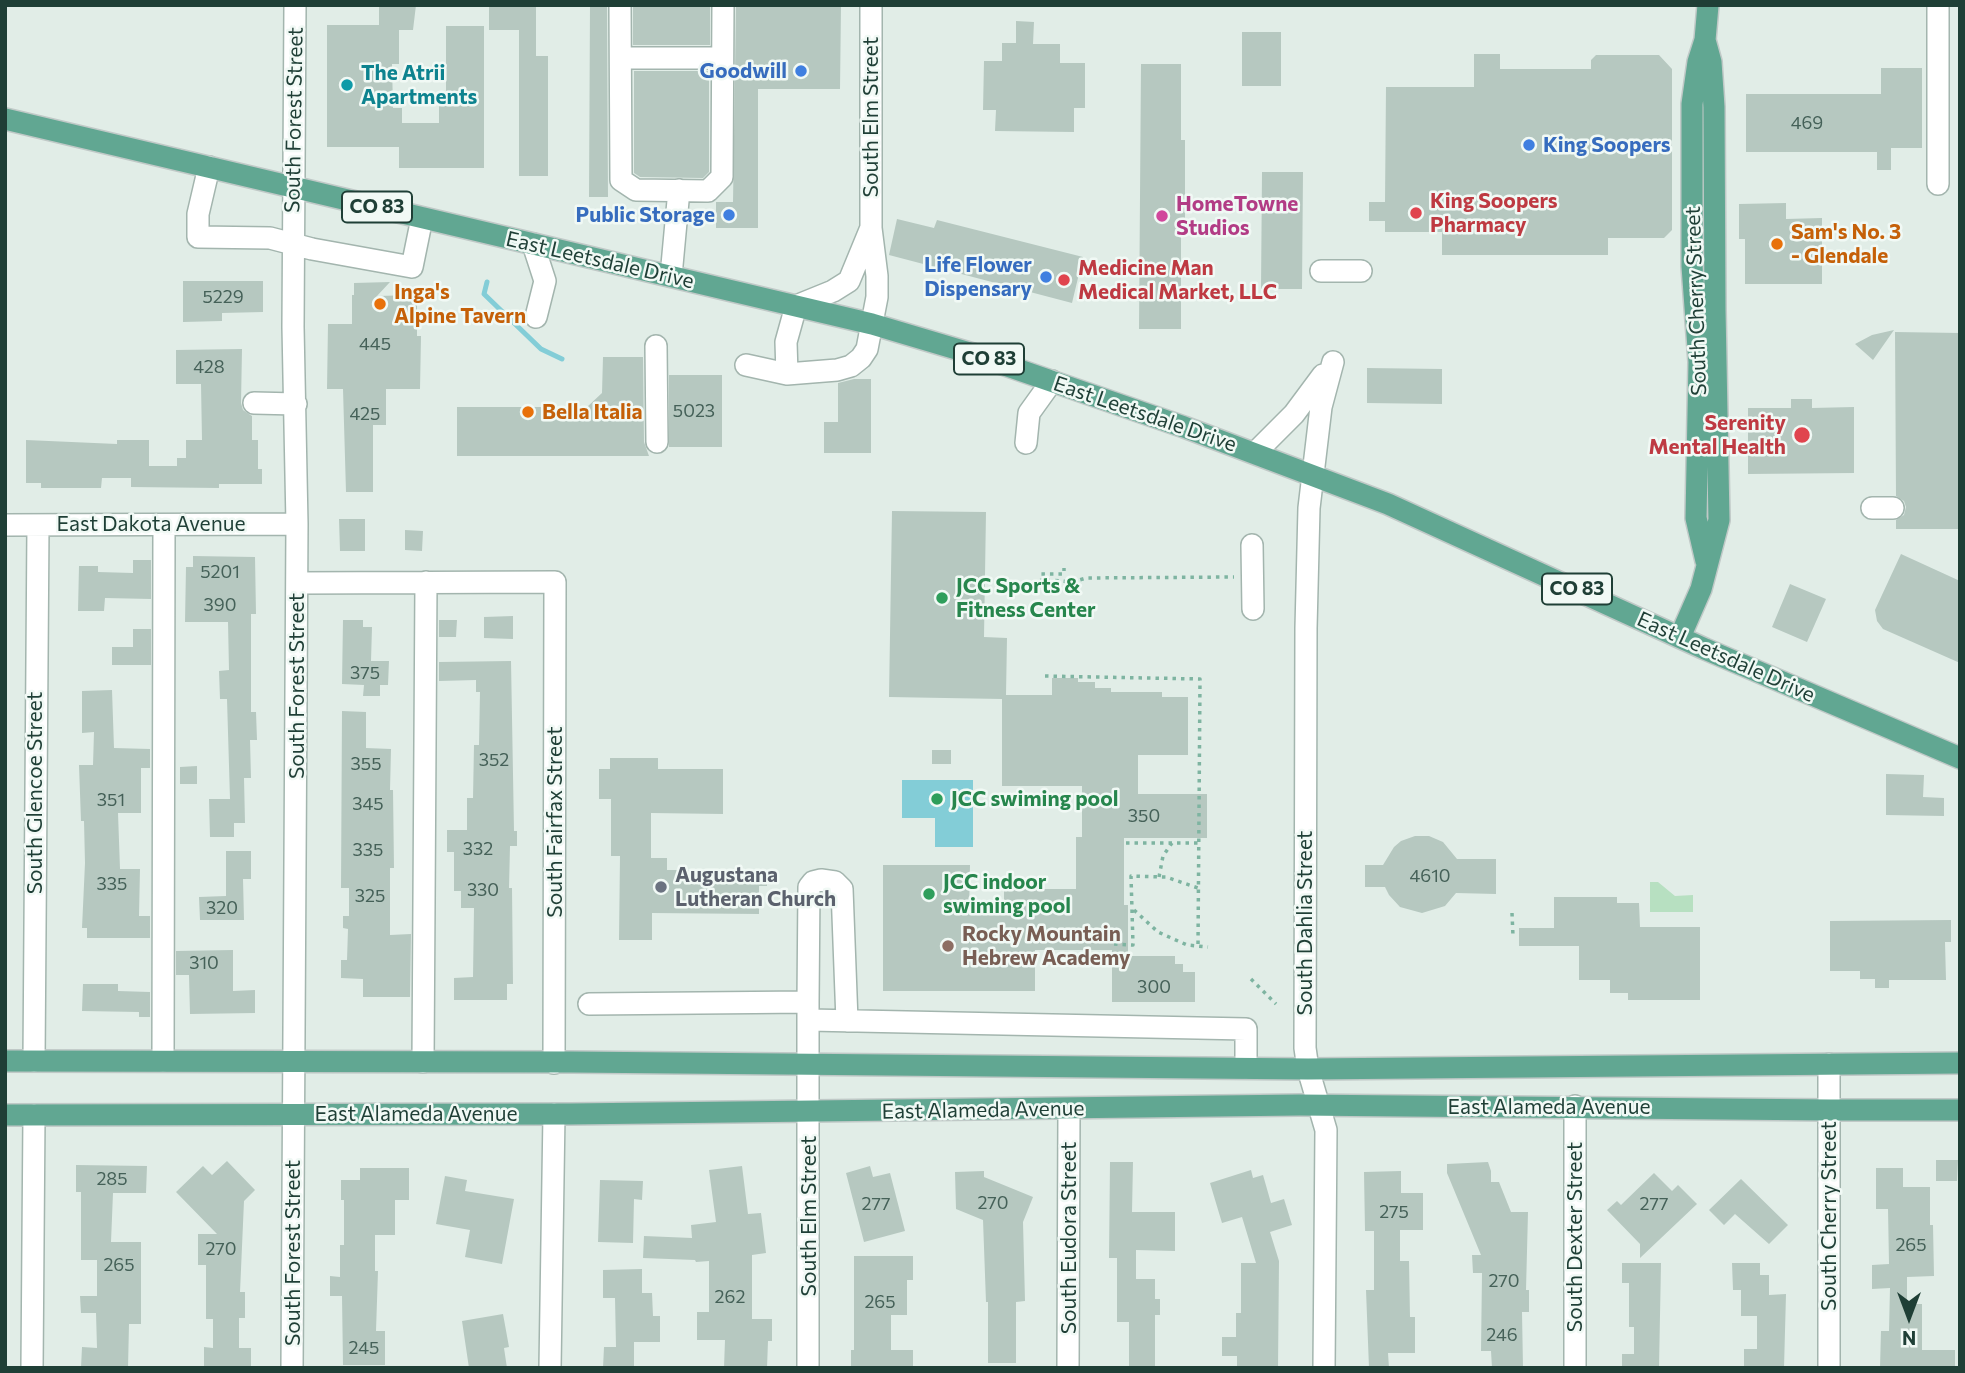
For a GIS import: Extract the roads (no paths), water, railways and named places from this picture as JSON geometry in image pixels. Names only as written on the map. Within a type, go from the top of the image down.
[{"type":"main road","name":"South Cherry Street","points":[[1680,637],[1701,589],[1718,520],[1714,107],[1711,61],[1705,40],[1708,5]]},
{"type":"main road","name":"East Leetsdale Drive","points":[[5,119],[873,324],[973,354],[1255,453],[1400,509],[1680,637],[1960,758]]},
{"type":"main road","name":"East Alameda Avenue","points":[[5,1061],[1308,1069],[1960,1063]]},
{"type":"main road","name":"East Alameda Avenue","points":[[5,1115],[554,1114],[1319,1105],[1960,1110]]},
{"type":"street","name":"South Forest Street","points":[[292,1368],[297,583],[293,244],[295,5]]},
{"type":"street","points":[[620,5],[621,180],[636,190],[708,191],[722,177],[723,5]]},
{"type":"street","name":"South Elm Street","points":[[747,365],[787,374],[851,366],[862,358],[867,349],[877,297],[871,228],[871,5]]},
{"type":"street","points":[[1938,5],[1938,184]]},
{"type":"street","points":[[621,58],[722,58]]},
{"type":"street","points":[[209,167],[198,214],[198,237],[270,238],[412,267],[422,218]]},
{"type":"street","points":[[671,276],[679,190]]},
{"type":"street","name":"South Elm Street","points":[[796,306],[833,291],[849,281],[871,228]]},
{"type":"street","points":[[534,244],[544,281],[536,317]]},
{"type":"street","points":[[1321,271],[1362,271]]},
{"type":"street","points":[[787,374],[786,342],[796,306]]},
{"type":"street","points":[[656,346],[657,442]]},
{"type":"street","name":"South Dahlia Street","points":[[1255,453],[1294,414],[1333,362],[1321,407],[1309,508],[1306,628],[1305,1048],[1308,1069],[1326,1129],[1324,1368]]},
{"type":"street","points":[[1026,443],[1029,413],[1052,381]]},
{"type":"street","points":[[254,403],[296,404]]},
{"type":"street","name":"East Dakota Avenue","points":[[5,525],[297,523]]},
{"type":"street","name":"South Glencoe Street","points":[[34,1061],[38,525]]},
{"type":"street","points":[[163,1061],[164,525]]},
{"type":"street","points":[[1252,545],[1253,609]]},
{"type":"street","points":[[297,583],[426,582],[423,1062]]},
{"type":"street","name":"South Fairfax Street","points":[[426,582],[555,582],[554,1063]]},
{"type":"street","name":"South Elm Street","points":[[808,1368],[809,887],[813,882],[821,880],[835,882],[842,889],[847,1021]]},
{"type":"street","points":[[589,1004],[808,1011],[847,1021],[1246,1029],[1246,1068]]},
{"type":"street","name":"South Cherry Street","points":[[1829,1064],[1829,1368]]},
{"type":"street","name":"South Dexter Street","points":[[1575,1106],[1575,1368]]},
{"type":"street","name":"South Eudora Street","points":[[1068,1368],[1069,1109]]},
{"type":"street","points":[[550,1368],[554,1114]]},
{"type":"street","points":[[32,1368],[34,1115]]},
{"type":"water","name":"JCC swiming pool","points":[[902,780],[973,780],[973,847],[935,847],[935,818],[902,818]]},
{"type":"waterway","points":[[487,282],[484,294],[541,349],[562,359]]},
{"type":"place","name":"Goodwill","points":[[801,71]]},
{"type":"place","name":"The Atrii Apartments","points":[[347,85]]},
{"type":"place","name":"King Soopers","points":[[1529,145]]},
{"type":"place","name":"King Soopers Pharmacy","points":[[1416,213]]},
{"type":"place","name":"Public Storage","points":[[729,215]]},
{"type":"place","name":"HomeTowne Studios","points":[[1162,216]]},
{"type":"place","name":"Sam's No. 3 - Glendale","points":[[1777,244]]},
{"type":"place","name":"Life Flower Dispensary","points":[[1046,277]]},
{"type":"place","name":"Medicine Man Medical Market, LLC","points":[[1064,280]]},
{"type":"place","name":"Inga's Alpine Tavern","points":[[380,304]]},
{"type":"place","name":"Bella Italia","points":[[528,412]]},
{"type":"place","name":"Serenity Mental Health","points":[[1802,435]]},
{"type":"place","name":"JCC Sports & Fitness Center","points":[[942,598]]},
{"type":"place","name":"JCC swiming pool","points":[[937,799]]},
{"type":"place","name":"Augustana Lutheran Church","points":[[661,887]]},
{"type":"place","name":"JCC indoor swiming pool","points":[[929,894]]},
{"type":"place","name":"Rocky Mountain Hebrew Academy","points":[[948,946]]}]
